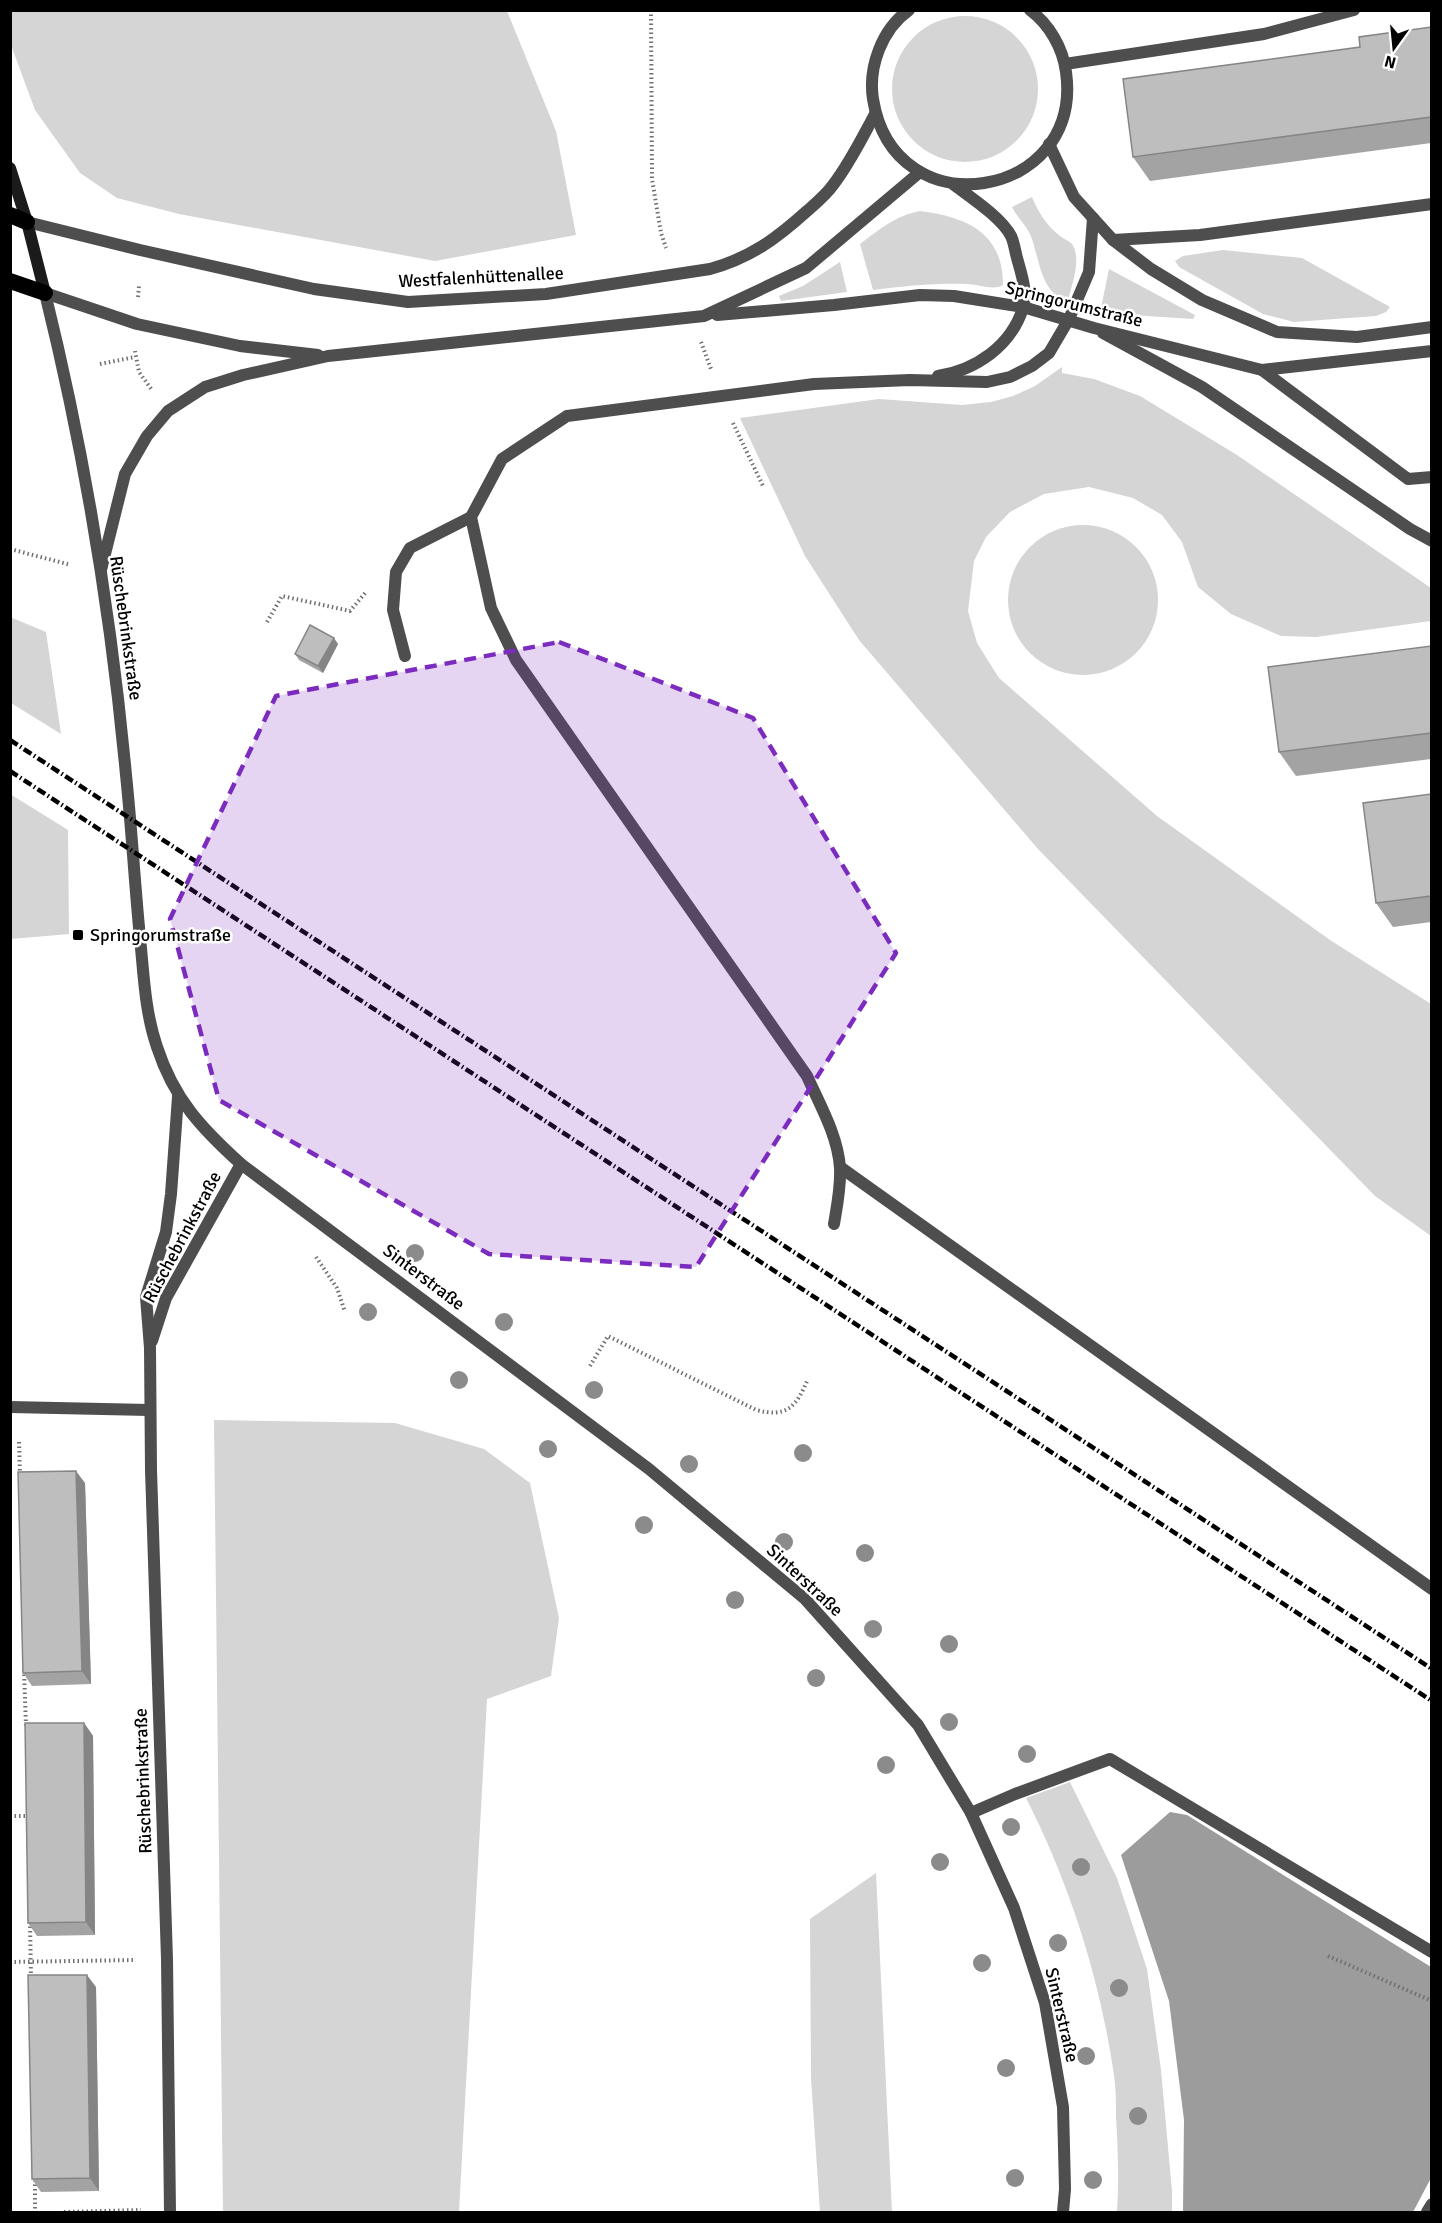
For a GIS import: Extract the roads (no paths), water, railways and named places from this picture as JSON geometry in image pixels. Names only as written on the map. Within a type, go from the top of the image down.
[{"type":"highway","points":[[10,214],[27,222]]},
{"type":"highway","points":[[10,281],[45,292]]},
{"type":"main road","name":"Rüschebrinkstraße","points":[[10,168],[45,292]]},
{"type":"street","points":[[909,10],[890,30],[879,49],[873,70],[872,92],[875,114],[882,131],[892,147],[920,172],[953,184],[988,210],[1010,235],[1023,279],[1023,307],[1003,343],[992,354],[956,373],[910,380]]},
{"type":"street","points":[[953,184],[974,185],[996,182],[1016,173],[1034,161],[1049,144],[1060,126],[1066,106],[1068,85],[1065,64],[1048,28],[1030,10]]},
{"type":"street","points":[[1065,64],[1264,34],[1354,10]]},
{"type":"street","name":"Westfalenhüttenallee","points":[[27,222],[314,289],[408,302],[546,294],[710,269],[751,254],[778,237],[832,188],[875,114]]},
{"type":"street","points":[[1049,144],[1074,197],[1113,240],[1151,269],[1203,300],[1277,332],[1357,337],[1431,327]]},
{"type":"street","points":[[101,571],[125,474],[147,436],[168,411],[205,387],[243,375],[328,356],[704,316],[806,268],[920,172]]},
{"type":"street","points":[[1113,240],[1200,235],[1431,204]]},
{"type":"street","points":[[405,656],[393,610],[396,573],[410,548],[471,517],[502,459],[567,416],[814,384],[910,380],[987,382],[1010,377],[1032,366],[1049,353],[1069,319],[1089,272],[1093,218]]},
{"type":"street","points":[[45,292],[137,324],[240,346],[328,356]]},
{"type":"street","name":"Rüschebrinkstraße","points":[[45,292],[69,390],[101,571],[126,773],[150,1026],[157,1049],[178,1097],[213,1139],[242,1164],[166,1298],[150,1348]]},
{"type":"street","name":"Springorumstraße","points":[[704,316],[920,295],[954,296],[1023,307],[1094,328],[1262,370],[1431,351]]},
{"type":"street","points":[[1094,328],[1202,387],[1431,541]]},
{"type":"street","points":[[1262,370],[1408,479],[1431,477]]},
{"type":"street","points":[[471,517],[491,608],[516,660],[807,1076],[833,1136],[840,1167],[839,1194],[834,1224]]},
{"type":"street","name":"Rüschebrinkstraße","points":[[170,2212],[167,1947],[149,1410],[150,1348],[146,1297],[166,1232],[178,1097]]},
{"type":"street","name":"Sinterstraße","points":[[242,1164],[649,1469],[805,1599],[918,1725],[971,1813],[1014,1908],[1044,2003],[1063,2107],[1065,2188],[1063,2212]]},
{"type":"street","points":[[840,1167],[1431,1589]]},
{"type":"street","points":[[10,1407],[149,1410]]},
{"type":"street","points":[[971,1813],[1110,1759],[1431,1952]]},
{"type":"street","points":[[1427,2212],[1431,2204]]},
{"type":"railway","points":[[10,740],[1432,1669]]},
{"type":"railway","points":[[10,771],[1432,1701]]},
{"type":"place","name":"Springorumstraße","points":[[78,935]]}]
